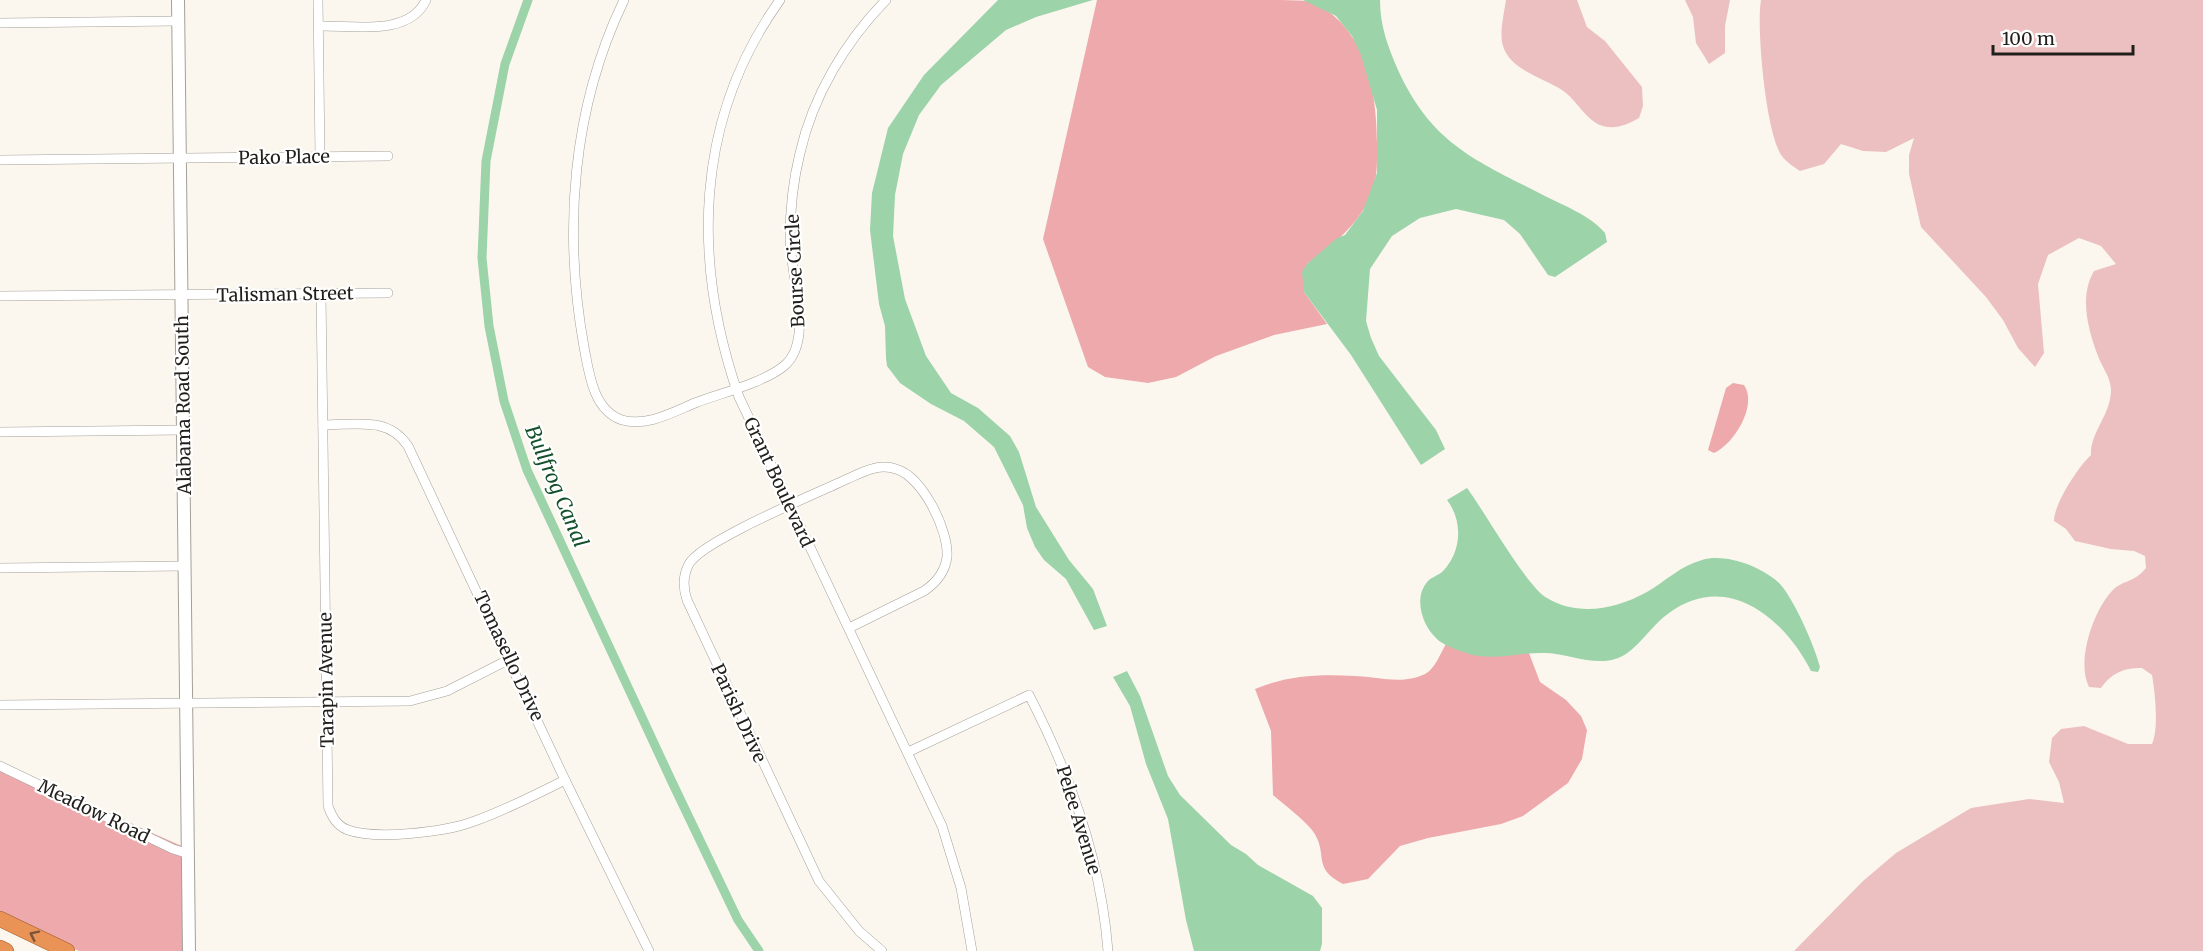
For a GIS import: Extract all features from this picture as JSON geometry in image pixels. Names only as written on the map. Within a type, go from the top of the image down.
[{"type":"highway","points":[[0,919],[67,951]]},
{"type":"highway","points":[[0,948],[6,951]]},
{"type":"street","name":"Alabama Road South","points":[[178,0],[189,951]]},
{"type":"street","points":[[318,0],[320,156]]},
{"type":"street","points":[[319,26],[399,24],[413,18],[426,0]]},
{"type":"street","name":"Bourse Circle","points":[[624,0],[594,81],[579,148],[574,186],[573,255],[576,302],[591,383],[602,405],[612,414],[635,422],[662,417],[775,372],[793,357],[797,348],[800,322],[790,242],[792,195],[800,154],[814,109],[828,80],[845,50],[886,0]]},
{"type":"street","name":"Grant Boulevard","points":[[780,0],[750,52],[735,87],[723,122],[710,182],[707,243],[709,279],[717,325],[735,387],[908,752],[950,848],[966,910],[972,951]]},
{"type":"street","points":[[0,23],[178,21]]},
{"type":"street","name":"Pako Place","points":[[0,160],[388,156]]},
{"type":"street","name":"Talisman Street","points":[[0,296],[388,293]]},
{"type":"street","name":"Tarapin Avenue","points":[[321,294],[328,807],[339,825],[349,830],[401,833],[471,823],[565,780]]},
{"type":"street","name":"Tomasello Drive","points":[[323,425],[377,424],[391,428],[400,435],[418,467],[565,780],[649,951]]},
{"type":"street","points":[[0,432],[184,430]]},
{"type":"street","points":[[790,507],[847,478],[881,467],[895,468],[914,479],[932,505],[946,548],[943,572],[935,583],[903,603],[849,628]]},
{"type":"street","name":"Parish Drive","points":[[790,507],[705,548],[689,564],[684,590],[703,636],[819,881],[851,923],[882,951]]},
{"type":"street","points":[[0,568],[185,566]]},
{"type":"street","points":[[0,705],[326,703],[423,699],[447,690],[508,660]]},
{"type":"street","name":"Pelee Avenue","points":[[908,752],[1029,695],[1056,750],[1086,831],[1103,905],[1108,951]]},
{"type":"street","name":"Meadow Road","points":[[0,766],[173,849],[189,854]]},
{"type":"shaded area","points":[[998,0],[1093,0],[1036,17],[1006,30],[941,85],[919,115],[903,154],[895,195],[893,236],[905,299],[926,356],[951,393],[978,408],[1010,436],[1019,452],[1036,507],[1069,560],[1093,589],[1107,626],[1094,630],[1066,579],[1044,560],[1035,547],[1027,528],[1023,505],[994,447],[964,421],[931,404],[900,383],[887,366],[885,326],[879,304],[870,230],[872,193],[888,128],[924,75]]},
{"type":"shaded area","points":[[1097,0],[1307,1],[1326,10],[1342,24],[1354,40],[1370,79],[1374,100],[1377,169],[1371,195],[1359,216],[1335,242],[1307,264],[1304,292],[1327,324],[1274,335],[1216,356],[1176,377],[1148,383],[1105,377],[1088,367],[1043,239]]},
{"type":"shaded area","points":[[1303,0],[1380,0],[1385,36],[1398,70],[1425,116],[1441,133],[1476,160],[1584,216],[1605,233],[1607,242],[1555,277],[1548,275],[1520,234],[1504,220],[1456,209],[1420,218],[1392,236],[1370,269],[1366,321],[1379,356],[1436,430],[1445,449],[1421,465],[1351,355],[1304,292],[1302,272],[1307,264],[1337,238],[1345,235],[1363,211],[1377,173],[1377,110],[1361,55],[1352,36],[1336,16]]},
{"type":"shaded area","points":[[1506,0],[1577,0],[1587,27],[1605,41],[1642,87],[1643,106],[1639,118],[1617,127],[1603,126],[1592,120],[1562,90],[1528,72],[1513,61],[1507,54],[1502,41]]},
{"type":"shaded area","points":[[1685,0],[1730,0],[1725,26],[1725,53],[1709,64],[1696,43],[1693,17]]},
{"type":"shaded area","points":[[1761,0],[2203,0],[2203,951],[1794,951],[1863,881],[1896,853],[1971,808],[2029,799],[2064,803],[2059,782],[2049,762],[2052,738],[2061,729],[2084,726],[2128,744],[2152,744],[2156,710],[2152,675],[2142,668],[2118,672],[2101,688],[2089,687],[2084,664],[2088,637],[2105,600],[2116,587],[2142,573],[2146,568],[2145,556],[2134,551],[2111,549],[2075,541],[2066,529],[2054,521],[2058,505],[2068,486],[2091,455],[2094,439],[2110,399],[2110,381],[2091,335],[2086,302],[2089,281],[2094,271],[2116,264],[2101,246],[2079,238],[2048,255],[2038,284],[2044,353],[2035,367],[2018,348],[2003,320],[1986,297],[1921,227],[1909,174],[1909,155],[1914,138],[1886,152],[1863,151],[1841,144],[1824,164],[1800,171],[1782,156],[1776,145],[1767,105],[1761,56]]},
{"type":"shaded area","points":[[1733,383],[1744,385],[1748,393],[1746,413],[1736,433],[1714,453],[1708,450],[1726,388]]},
{"type":"shaded area","points":[[1467,488],[1528,579],[1538,591],[1559,604],[1585,609],[1623,603],[1647,592],[1680,570],[1711,558],[1742,562],[1762,571],[1778,582],[1797,610],[1817,658],[1820,667],[1818,672],[1811,671],[1786,634],[1769,618],[1752,606],[1732,598],[1712,596],[1691,601],[1669,613],[1626,654],[1607,661],[1546,653],[1482,656],[1443,644],[1431,632],[1423,618],[1421,595],[1428,581],[1443,571],[1454,554],[1458,526],[1447,500]]},
{"type":"shaded area","points":[[1446,644],[1487,655],[1529,653],[1540,682],[1566,700],[1581,716],[1587,730],[1582,759],[1568,783],[1523,816],[1501,824],[1428,838],[1400,846],[1368,879],[1343,884],[1333,878],[1323,866],[1320,846],[1312,830],[1273,795],[1271,731],[1255,689],[1292,678],[1329,675],[1390,680],[1408,679],[1425,674],[1432,669]]},
{"type":"shaded area","points":[[1127,671],[1140,696],[1168,776],[1180,795],[1231,845],[1258,865],[1313,896],[1322,908],[1320,951],[1194,951],[1186,920],[1168,819],[1146,764],[1130,706],[1113,677]]},
{"type":"shaded area","points":[[0,766],[184,847],[184,951],[79,951],[0,913]]},
{"type":"waterway","name":"Bullfrog Canal","points":[[528,0],[505,64],[486,161],[482,258],[489,326],[504,401],[527,470],[738,920],[759,951]]}]
